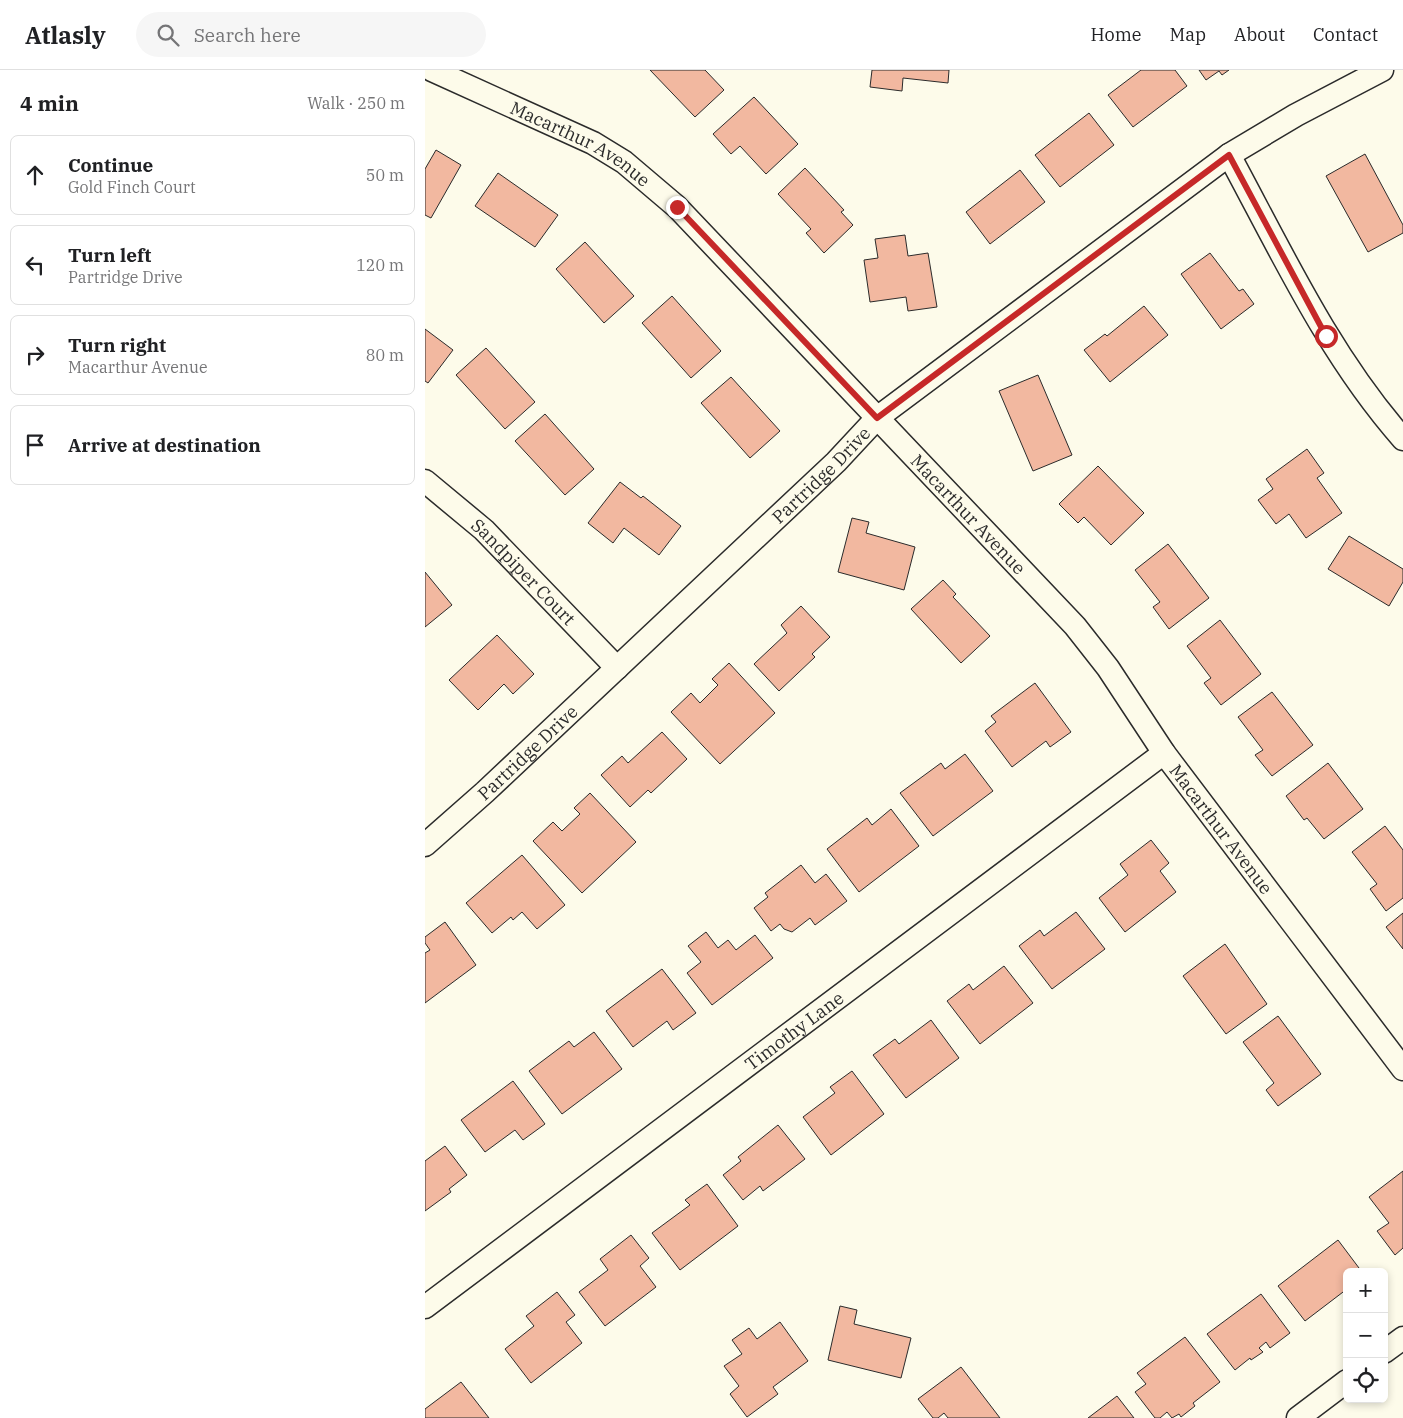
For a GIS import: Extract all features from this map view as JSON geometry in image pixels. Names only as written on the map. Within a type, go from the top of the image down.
[{"type":"street","name":"Macarthur Avenue","points":[[432,70],[593,143],[646,179],[677,207],[1075,626],[1108,668],[1163,753],[1403,1069]]},
{"type":"street","name":"Partridge Drive","points":[[425,846],[485,792],[836,462],[877,418],[1229,155],[1296,115],[1382,70]]},
{"type":"street","points":[[1229,155],[1326,336],[1354,378],[1403,439]]},
{"type":"street","name":"Sandpiper Court","points":[[425,481],[491,536],[617,668]]},
{"type":"street","name":"Timothy Lane","points":[[425,1307],[1163,753]]},
{"type":"street","points":[[1388,1349],[1403,1338]]},
{"type":"street","points":[[1298,1418],[1343,1384]]},
{"type":"building","points":[[650,70],[705,70],[724,90],[695,117]]},
{"type":"building","points":[[872,70],[949,70],[948,83],[903,78],[902,91],[870,87]]},
{"type":"building","points":[[1141,70],[1175,70],[1187,86],[1133,127],[1108,95]]},
{"type":"building","points":[[1199,70],[1229,70],[1222,75],[1219,71],[1206,80]]},
{"type":"building","points":[[754,97],[798,144],[766,174],[740,146],[731,154],[713,134]]},
{"type":"building","points":[[1089,113],[1114,145],[1060,187],[1035,155]]},
{"type":"building","points":[[436,150],[461,165],[431,218],[425,215],[425,169]]},
{"type":"building","points":[[1365,154],[1403,225],[1403,233],[1368,252],[1326,176]]},
{"type":"building","points":[[805,168],[844,210],[841,212],[853,225],[824,253],[806,233],[811,229],[778,194]]},
{"type":"building","points":[[1020,170],[1045,202],[990,244],[966,212]]},
{"type":"building","points":[[498,173],[558,215],[535,247],[475,206]]},
{"type":"building","points":[[905,235],[908,256],[928,253],[937,307],[908,311],[906,297],[870,302],[864,260],[878,258],[875,239]]},
{"type":"building","points":[[585,242],[634,296],[604,323],[556,269]]},
{"type":"building","points":[[1210,253],[1239,291],[1243,289],[1254,304],[1221,329],[1181,274]]},
{"type":"building","points":[[672,296],[721,351],[691,378],[642,323]]},
{"type":"building","points":[[1144,306],[1168,335],[1110,382],[1084,350],[1105,334],[1107,336]]},
{"type":"building","points":[[425,329],[453,350],[428,383],[425,381]]},
{"type":"building","points":[[486,348],[535,402],[505,429],[456,375]]},
{"type":"building","points":[[1038,375],[1072,455],[1033,471],[999,391]]},
{"type":"building","points":[[731,377],[780,431],[750,458],[701,403]]},
{"type":"building","points":[[545,414],[594,469],[565,495],[515,441]]},
{"type":"building","points":[[1307,449],[1324,473],[1317,478],[1342,513],[1306,538],[1289,514],[1276,524],[1258,500],[1273,489],[1266,479]]},
{"type":"building","points":[[1098,466],[1144,513],[1111,545],[1084,517],[1078,523],[1059,504]]},
{"type":"building","points":[[620,482],[641,498],[643,496],[681,526],[659,555],[624,528],[613,543],[588,523]]},
{"type":"building","points":[[852,518],[869,522],[866,533],[915,547],[904,590],[838,572]]},
{"type":"building","points":[[1349,536],[1403,569],[1403,582],[1389,606],[1328,569]]},
{"type":"building","points":[[1168,544],[1209,598],[1169,629],[1153,607],[1160,602],[1135,570]]},
{"type":"building","points":[[425,572],[452,605],[425,627]]},
{"type":"building","points":[[943,580],[956,594],[953,597],[990,636],[961,663],[911,609]]},
{"type":"building","points":[[801,606],[830,637],[812,654],[815,657],[779,691],[754,664],[787,633],[781,625]]},
{"type":"building","points":[[1220,620],[1261,674],[1221,705],[1204,683],[1211,678],[1187,646]]},
{"type":"building","points":[[497,635],[534,674],[513,694],[504,684],[478,710],[449,680]]},
{"type":"building","points":[[729,663],[775,713],[720,764],[671,712],[691,693],[700,703],[718,685],[712,679]]},
{"type":"building","points":[[1035,683],[1071,732],[1050,747],[1046,741],[1012,767],[985,731],[996,722],[991,716]]},
{"type":"building","points":[[1272,692],[1313,745],[1272,776],[1255,755],[1263,750],[1238,717]]},
{"type":"building","points":[[662,732],[687,759],[651,793],[648,790],[630,807],[601,775],[622,756],[628,763]]},
{"type":"building","points":[[965,754],[993,791],[933,836],[900,793],[941,763],[945,769]]},
{"type":"building","points":[[1328,763],[1363,809],[1324,839],[1307,818],[1304,820],[1286,796]]},
{"type":"building","points":[[590,793],[636,842],[582,893],[533,841],[553,822],[562,831],[580,814],[574,808]]},
{"type":"building","points":[[891,809],[919,846],[859,892],[827,849],[867,818],[872,825]]},
{"type":"building","points":[[1385,826],[1403,850],[1403,898],[1386,911],[1370,889],[1377,884],[1352,852]]},
{"type":"building","points":[[1151,840],[1169,863],[1160,871],[1176,892],[1125,932],[1099,898],[1128,875],[1120,864]]},
{"type":"building","points":[[522,855],[565,905],[537,929],[522,912],[513,920],[511,917],[492,933],[466,903]]},
{"type":"building","points":[[801,865],[815,883],[826,874],[847,901],[815,925],[810,918],[792,932],[784,929],[780,924],[771,931],[754,908],[768,897],[765,893]]},
{"type":"building","points":[[1076,912],[1105,949],[1052,989],[1019,946],[1040,930],[1044,936]]},
{"type":"building","points":[[1403,913],[1403,949],[1386,927]]},
{"type":"building","points":[[445,922],[476,965],[425,1003],[425,953],[430,950],[425,943],[425,937]]},
{"type":"building","points":[[706,932],[718,948],[728,940],[736,950],[755,935],[773,958],[712,1005],[687,973],[701,962],[688,946]]},
{"type":"building","points":[[1225,944],[1267,1004],[1226,1034],[1183,976]]},
{"type":"building","points":[[1004,966],[1033,1003],[980,1044],[947,1001],[969,984],[973,990]]},
{"type":"building","points":[[662,969],[696,1013],[673,1030],[667,1021],[633,1047],[606,1011]]},
{"type":"building","points":[[1278,1016],[1321,1074],[1278,1106],[1266,1090],[1274,1083],[1243,1042]]},
{"type":"building","points":[[931,1020],[959,1058],[906,1098],[873,1055],[895,1039],[899,1044]]},
{"type":"building","points":[[594,1032],[622,1069],[562,1114],[529,1071],[569,1041],[574,1047]]},
{"type":"building","points":[[852,1071],[884,1114],[831,1155],[803,1117],[835,1093],[830,1087]]},
{"type":"building","points":[[513,1081],[545,1124],[523,1140],[515,1130],[485,1152],[461,1120]]},
{"type":"building","points":[[778,1125],[805,1159],[763,1191],[760,1186],[743,1200],[723,1175],[741,1161],[738,1157]]},
{"type":"building","points":[[445,1146],[467,1175],[449,1189],[451,1192],[425,1211],[425,1161]]},
{"type":"building","points":[[1403,1171],[1403,1248],[1395,1255],[1377,1231],[1389,1223],[1369,1197]]},
{"type":"building","points":[[707,1184],[738,1226],[680,1270],[652,1233],[690,1205],[685,1200]]},
{"type":"building","points":[[631,1235],[649,1258],[640,1266],[656,1287],[605,1326],[579,1292],[608,1270],[600,1259]]},
{"type":"building","points":[[1338,1240],[1359,1268],[1343,1268],[1343,1292],[1305,1321],[1278,1286]]},
{"type":"building","points":[[557,1292],[575,1315],[566,1322],[582,1343],[531,1383],[505,1349],[534,1326],[526,1316]]},
{"type":"building","points":[[1261,1294],[1290,1333],[1270,1348],[1266,1342],[1259,1348],[1263,1352],[1251,1360],[1250,1358],[1235,1370],[1207,1334]]},
{"type":"building","points":[[840,1306],[857,1310],[854,1324],[911,1338],[901,1378],[828,1360]]},
{"type":"building","points":[[780,1322],[808,1361],[773,1387],[778,1394],[747,1417],[730,1394],[739,1386],[724,1366],[742,1354],[732,1340],[749,1328],[757,1339]]},
{"type":"building","points":[[1185,1337],[1220,1382],[1193,1403],[1195,1406],[1181,1417],[1179,1414],[1172,1418],[1167,1412],[1160,1418],[1155,1418],[1135,1392],[1146,1384],[1137,1373]]},
{"type":"building","points":[[961,1367],[1000,1418],[948,1418],[944,1413],[938,1418],[933,1418],[918,1399]]},
{"type":"building","points":[[461,1382],[489,1418],[425,1418],[425,1409]]},
{"type":"building","points":[[1117,1396],[1134,1418],[1088,1418]]},
{"type":"route","points":[[677,207],[877,418],[1229,155],[1326,336]]}]
